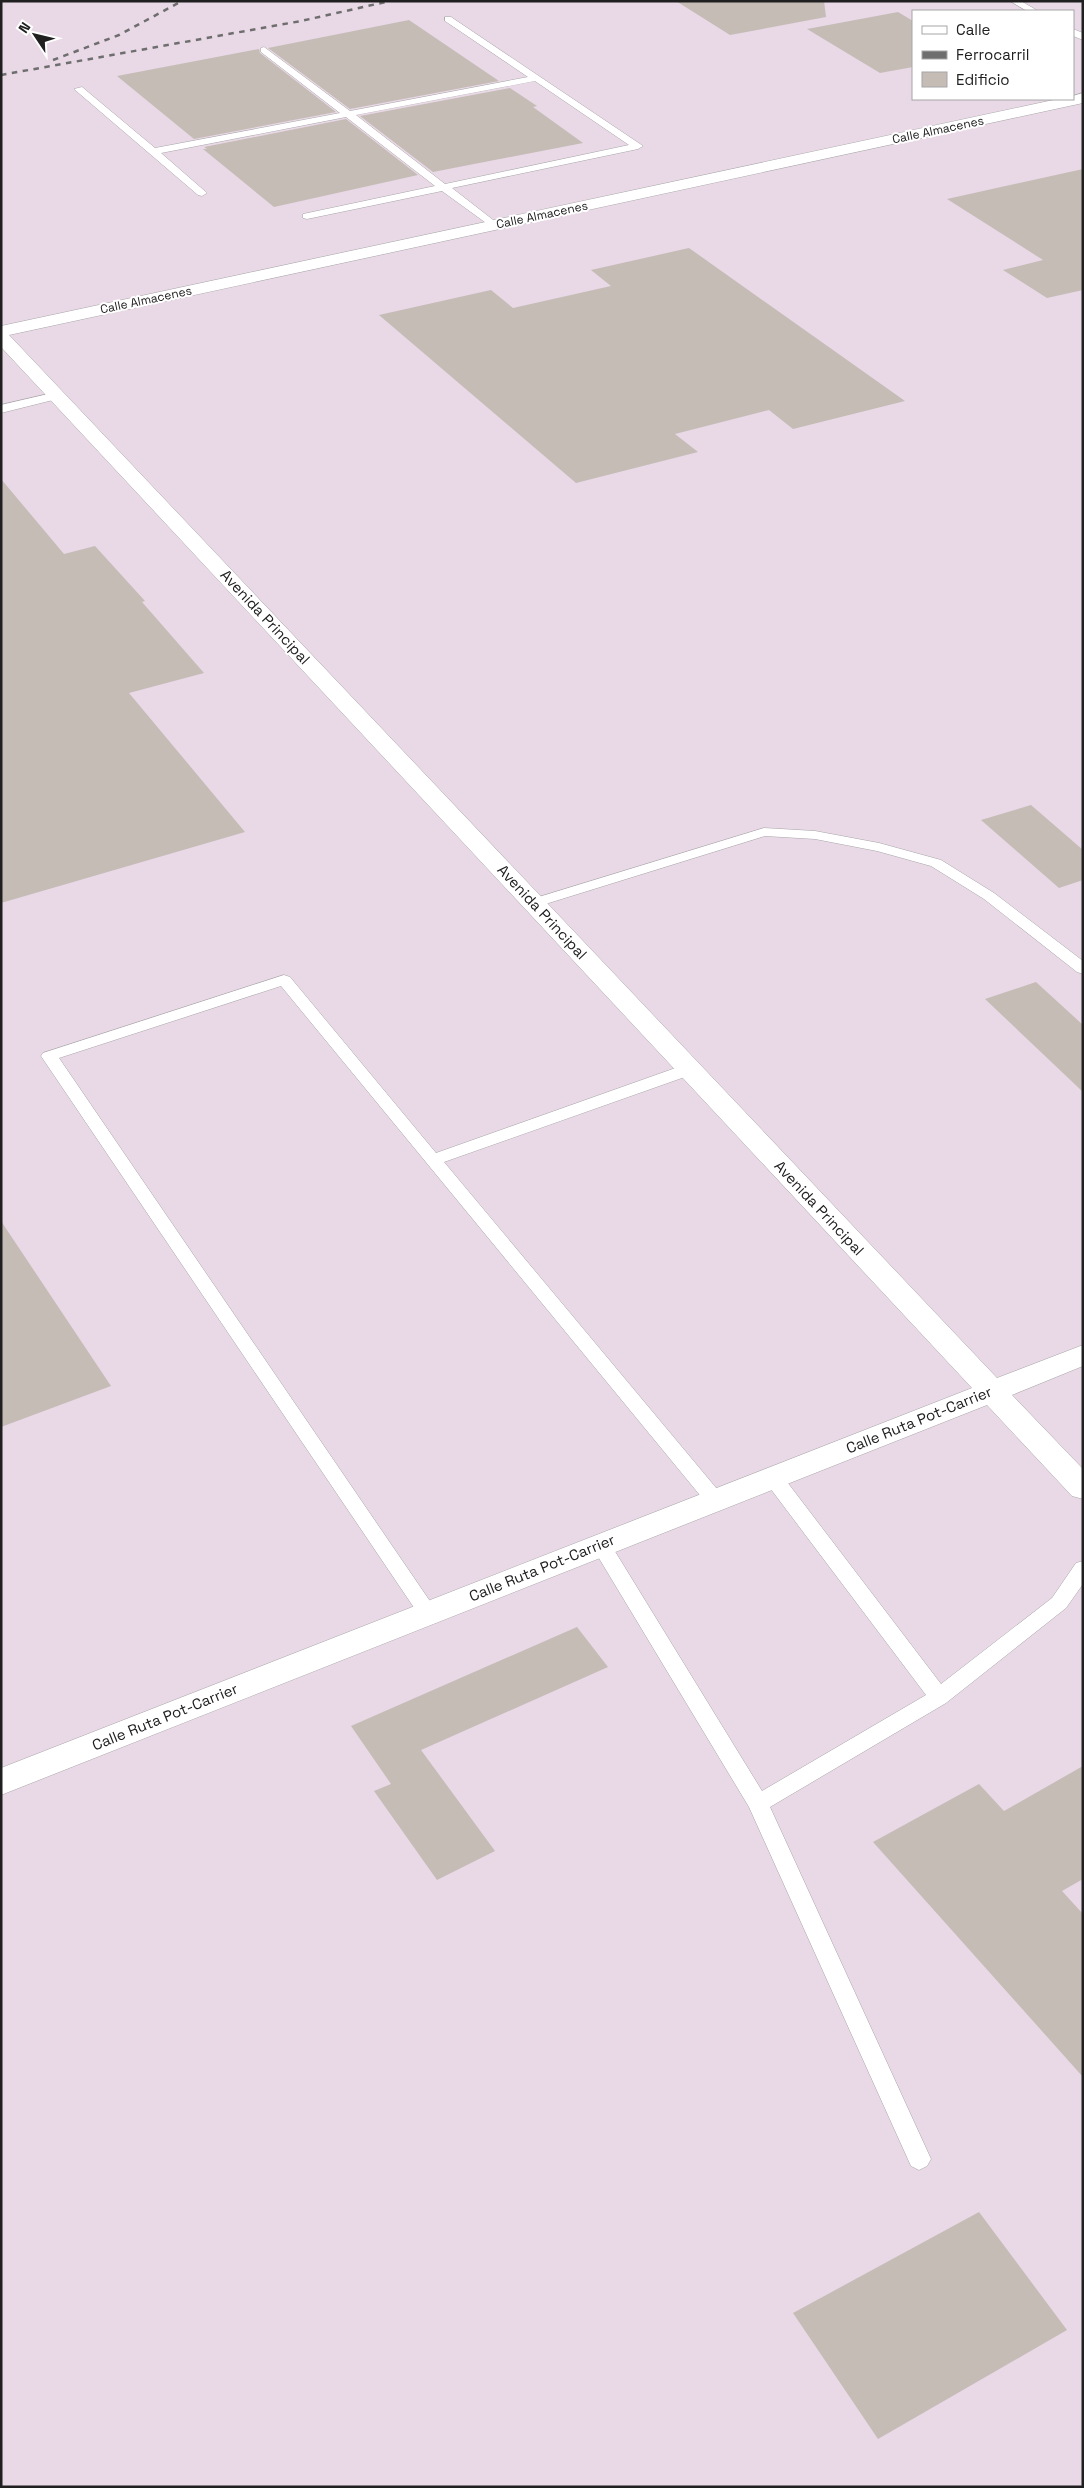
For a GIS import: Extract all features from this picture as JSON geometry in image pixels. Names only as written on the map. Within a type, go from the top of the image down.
[{"type":"street","name":"Calle Almacenes","points":[[1,330],[1074,100]]},
{"type":"street","name":"Avenida Principal","points":[[1,336],[1083,1488]]},
{"type":"street","name":"Calle Ruta Pot-Carrier","points":[[1,1782],[714,1500],[774,1479],[1083,1355]]},
{"type":"lane","points":[[1014,1],[1031,10]]},
{"type":"lane","points":[[307,216],[638,146],[448,19]]},
{"type":"lane","points":[[264,50],[493,225]]},
{"type":"lane","points":[[154,151],[536,78]]},
{"type":"lane","points":[[78,88],[202,193]]},
{"type":"lane","points":[[1,409],[57,396]]},
{"type":"lane","points":[[534,903],[764,832],[815,835],[879,847],[936,863],[989,896],[1083,969]]},
{"type":"lane","points":[[428,1613],[49,1056],[284,980],[714,1500]]},
{"type":"lane","points":[[433,1160],[690,1069]]},
{"type":"lane","points":[[774,1479],[939,1697]]},
{"type":"lane","points":[[601,1545],[758,1804],[919,2159]]},
{"type":"lane","points":[[758,1804],[939,1697],[1059,1603],[1083,1568]]},
{"type":"shaded area","points":[[1,1],[1083,1],[1083,2487],[1,2487]]},
{"type":"building","points":[[676,1],[824,1],[826,17],[730,35]]},
{"type":"building","points":[[898,12],[912,20],[912,67],[880,73],[807,29]]},
{"type":"building","points":[[409,20],[499,81],[350,109],[268,48]]},
{"type":"building","points":[[259,49],[260,53],[336,112],[194,139],[117,76]]},
{"type":"building","points":[[510,88],[537,106],[533,107],[583,143],[433,172],[360,116]]},
{"type":"building","points":[[346,119],[418,175],[274,207],[203,149],[207,149],[204,147]]},
{"type":"building","points":[[1083,169],[1083,290],[1047,298],[1003,270],[1043,260],[947,199]]},
{"type":"building","points":[[689,248],[905,401],[793,429],[769,410],[675,434],[698,452],[576,483],[379,315],[491,290],[513,308],[611,286],[591,270]]},
{"type":"building","points":[[1,479],[64,554],[95,546],[145,601],[142,602],[204,673],[129,693],[245,832],[1,903]]},
{"type":"building","points":[[1031,805],[1083,850],[1083,880],[1059,888],[981,820]]},
{"type":"building","points":[[1036,982],[1083,1025],[1083,1092],[985,999]]},
{"type":"building","points":[[1,1221],[111,1386],[1,1427]]},
{"type":"building","points":[[577,1627],[608,1667],[421,1750],[495,1851],[437,1880],[374,1791],[391,1784],[351,1726]]},
{"type":"building","points":[[1083,1766],[1083,1879],[1062,1891],[1083,1914],[1083,2077],[873,1842],[979,1784],[1004,1811]]},
{"type":"building","points":[[979,2212],[1067,2330],[878,2439],[793,2313]]},
{"type":"railway","points":[[53,60],[119,35],[182,1]]},
{"type":"railway","points":[[1,75],[301,21],[390,1]]}]
